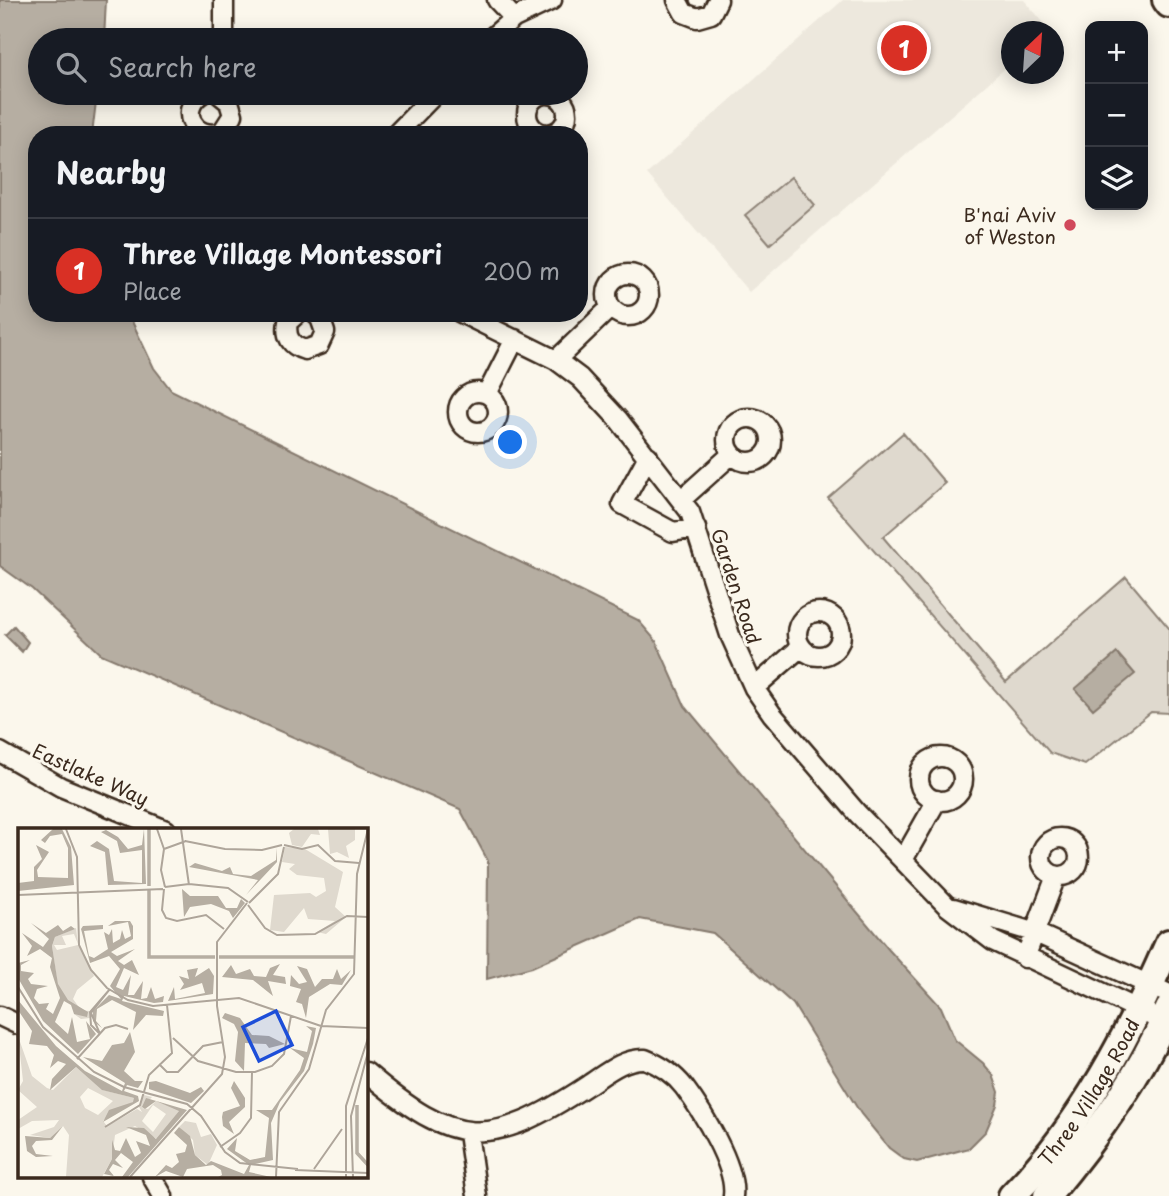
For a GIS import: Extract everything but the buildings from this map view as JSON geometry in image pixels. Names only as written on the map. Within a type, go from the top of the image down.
[{"type":"street","points":[[224,0],[225,28]]},
{"type":"street","points":[[497,0],[514,18]]},
{"type":"street","points":[[503,28],[514,18],[552,0]]},
{"type":"street","points":[[677,0],[684,13],[697,18],[711,14],[718,0]]},
{"type":"street","points":[[191,105],[191,123],[194,126]]},
{"type":"street","points":[[227,126],[231,122],[230,105]]},
{"type":"street","points":[[232,105],[239,126]]},
{"type":"street","points":[[404,126],[424,105]]},
{"type":"street","points":[[556,360],[611,307]]},
{"type":"street","points":[[288,322],[288,337],[292,344],[305,350],[319,345],[325,332],[321,322]]},
{"type":"street","name":"Garden Road","points":[[480,322],[556,360],[600,397],[648,456],[682,499],[696,528],[730,635],[754,688],[789,734],[947,906],[993,941],[1026,958],[1140,1011],[1167,1019]]},
{"type":"street","points":[[487,394],[515,339]]},
{"type":"street","points":[[682,499],[732,454]]},
{"type":"street","points":[[648,456],[622,504],[673,533],[696,528]]},
{"type":"street","points":[[754,688],[801,647]]},
{"type":"street","name":"Eastlake Way","points":[[0,752],[61,787],[161,828]]},
{"type":"street","points":[[903,860],[937,800]]},
{"type":"street","points":[[1026,958],[1056,876]]},
{"type":"street","name":"Garden Road","points":[[947,906],[1036,933],[1160,990]]},
{"type":"street","name":"Three Village Road","points":[[1012,1196],[1077,1117],[1140,1011],[1160,990],[1169,943]]},
{"type":"street","points":[[0,1016],[18,1025]]},
{"type":"street","name":"Three Village Road","points":[[1046,1196],[1097,1132],[1167,1019]]},
{"type":"street","points":[[368,1074],[407,1107],[438,1123],[468,1133],[497,1130],[538,1115],[621,1064],[645,1059],[665,1069],[684,1087],[722,1151],[734,1189],[733,1196]]},
{"type":"street","points":[[468,1133],[477,1196]]},
{"type":"street","points":[[153,1178],[163,1196]]},
{"type":"shaded area","points":[[0,0],[106,0],[105,28],[28,28],[28,105],[96,105],[93,126],[28,126],[28,322],[132,322],[154,368],[171,390],[638,620],[656,641],[685,706],[889,950],[941,1007],[955,1040],[993,1075],[999,1092],[997,1105],[986,1131],[969,1148],[917,1162],[904,1159],[889,1148],[861,1114],[793,1004],[713,933],[640,919],[532,967],[487,979],[488,861],[460,809],[101,654],[32,589],[0,566]]},
{"type":"shaded area","points":[[843,0],[1024,0],[1042,21],[1001,21],[1001,72],[749,292],[647,174]]},
{"type":"shaded area","points":[[791,177],[815,205],[770,244],[745,215]]},
{"type":"shaded area","points":[[903,433],[945,483],[883,537],[1006,682],[1126,577],[1169,628],[1169,713],[1151,712],[1085,765],[1050,753],[828,498]]},
{"type":"shaded area","points":[[14,626],[28,642],[22,652],[5,635]]},
{"type":"shaded area","points":[[1117,653],[1135,674],[1093,709],[1075,689]]},
{"type":"place","name":"Three Village Montessori","points":[[904,48]]},
{"type":"place","name":"B'nai Aviv of Weston","points":[[1070,225]]}]
